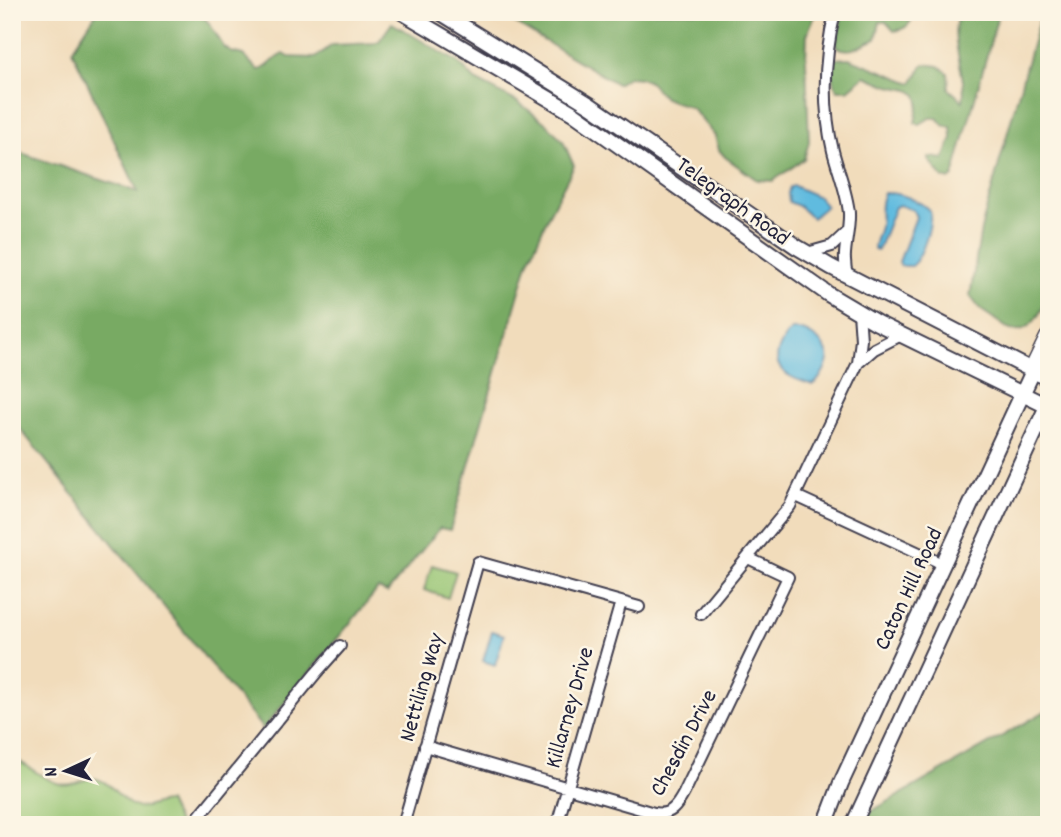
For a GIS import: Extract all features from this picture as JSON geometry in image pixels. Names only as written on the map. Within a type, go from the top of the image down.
[{"type":"highway","points":[[1041,375],[1049,338]]},
{"type":"main road","name":"Telegraph Road","points":[[402,12],[573,113],[768,252],[859,312],[1048,405]]},
{"type":"main road","name":"Telegraph Road","points":[[440,12],[590,104],[807,253],[848,277],[1041,375]]},
{"type":"main road","points":[[768,252],[779,234]]},
{"type":"main road","name":"Caton Hill Road","points":[[825,825],[841,783],[1022,394],[1041,375]]},
{"type":"main road","points":[[853,825],[1048,405]]},
{"type":"street","points":[[835,12],[827,52],[826,101],[832,147],[848,208],[843,261],[848,277]]},
{"type":"street","points":[[807,253],[832,246],[847,232]]},
{"type":"street","points":[[701,614],[796,496],[858,363],[861,340],[859,312]]},
{"type":"street","points":[[858,363],[877,347],[901,335]]},
{"type":"street","points":[[796,496],[943,564]]},
{"type":"street","name":"Chesdin Drive","points":[[425,746],[659,814],[673,810],[684,793],[788,577],[748,558]]},
{"type":"street","name":"Nettiling Way","points":[[403,825],[478,562],[621,602]]},
{"type":"street","points":[[621,602],[639,607]]},
{"type":"street","name":"Killarney Drive","points":[[557,825],[621,602]]},
{"type":"street","points":[[192,825],[340,646]]},
{"type":"green space","points":[[97,12],[199,12],[224,47],[243,55],[258,70],[284,54],[289,57],[315,58],[332,45],[374,43],[379,41],[392,23],[459,63],[475,80],[518,102],[547,124],[563,141],[574,166],[528,263],[450,530],[440,528],[387,593],[378,589],[263,729],[12,419],[12,150],[138,192],[72,50]]},
{"type":"green space","points":[[496,12],[816,12],[807,35],[809,142],[804,159],[773,181],[757,180],[725,157],[719,150],[715,136],[692,108],[664,98],[651,83],[641,78],[628,77],[617,84]]},
{"type":"green space","points":[[843,12],[915,14],[907,26],[894,31],[886,22],[880,22],[876,39],[847,50],[837,47],[836,43]]},
{"type":"green space","points":[[960,12],[999,12],[953,177],[949,180],[943,178],[929,157],[944,159],[952,138],[951,127],[943,125],[937,118],[915,123],[919,102],[917,95],[865,76],[848,90],[838,90],[832,71],[835,59],[849,58],[912,83],[924,64],[939,66],[948,73],[949,89],[963,101],[963,79],[955,32]]},
{"type":"green space","points":[[1041,12],[1049,12],[1049,294],[1030,325],[1010,330],[980,309],[970,296],[981,229]]},
{"type":"green space","points":[[432,565],[456,572],[448,598],[424,590]]},
{"type":"green space","points":[[1049,709],[1049,825],[862,825],[865,815]]},
{"type":"green space","points":[[12,758],[60,784],[66,785],[86,779],[102,781],[136,807],[168,802],[179,825],[12,825]]},
{"type":"water","points":[[794,186],[819,197],[826,206],[812,218],[799,206],[789,202],[788,193],[790,187]]},
{"type":"water","points":[[884,193],[908,197],[930,211],[926,240],[912,266],[901,266],[899,262],[916,217],[913,210],[899,205],[895,207],[878,250],[874,249]]},
{"type":"water","points":[[792,330],[813,336],[823,345],[828,355],[824,372],[813,385],[786,374],[778,364],[780,346]]},
{"type":"water","points":[[492,631],[504,635],[495,665],[483,661]]}]
